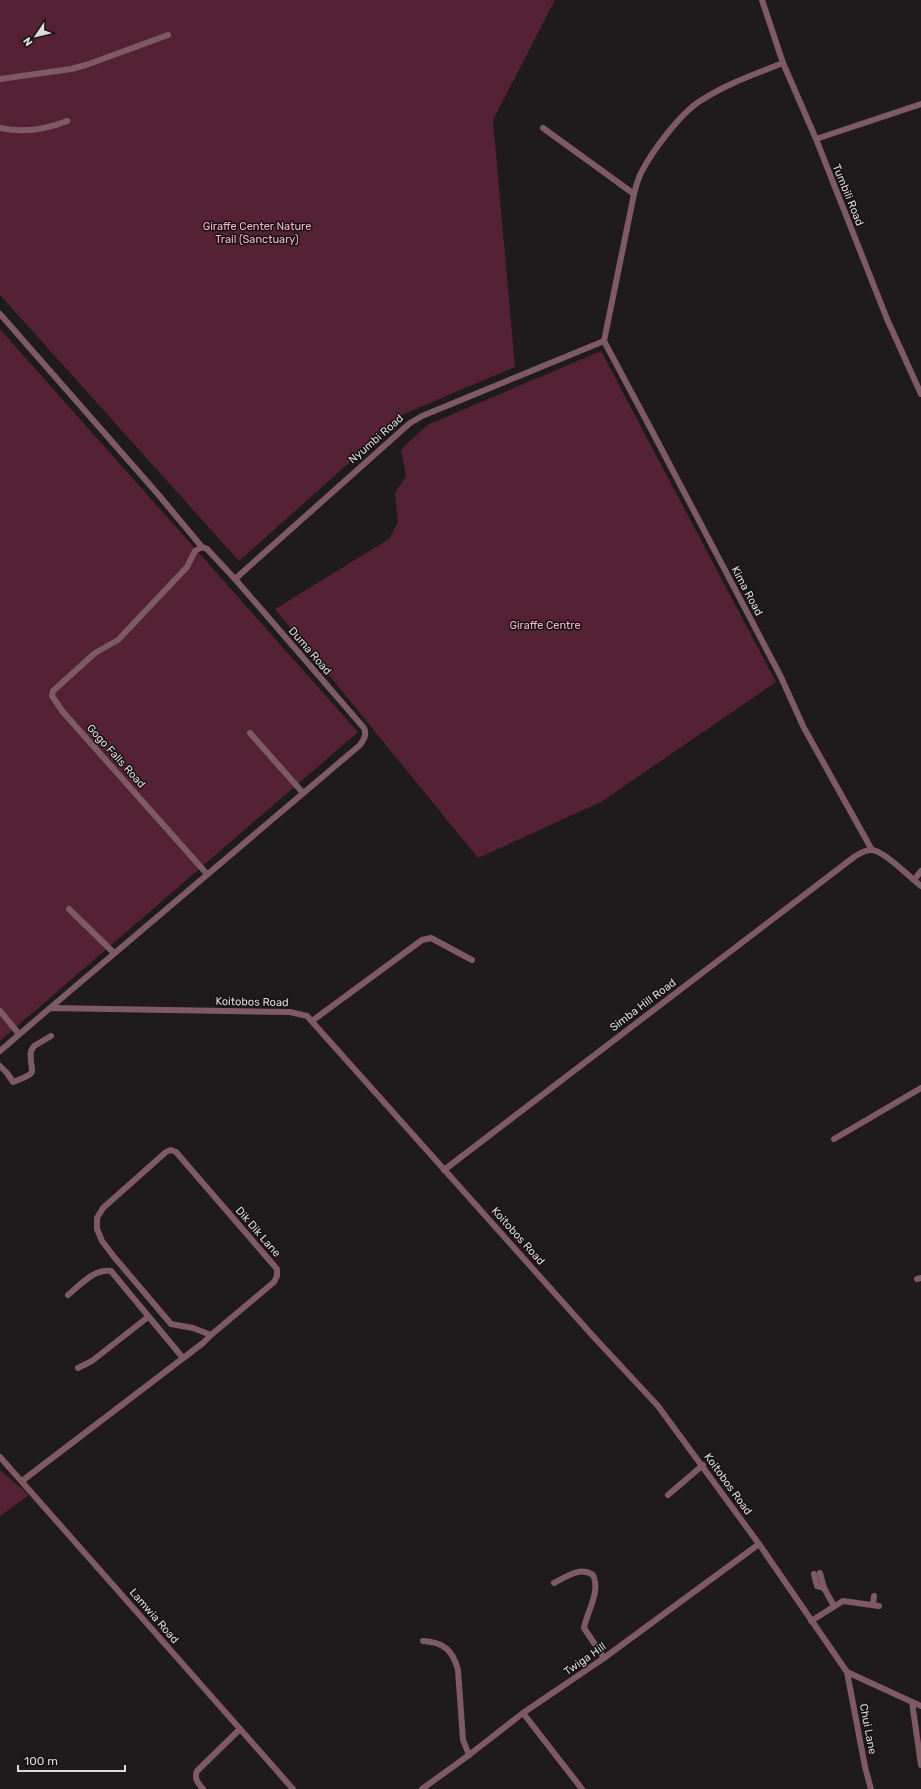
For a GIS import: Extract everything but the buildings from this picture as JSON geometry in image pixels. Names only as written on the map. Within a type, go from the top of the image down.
[{"type":"street","name":"Tumbili Road","points":[[762,0],[783,63],[816,139],[887,319],[921,394]]},
{"type":"street","points":[[0,79],[71,69],[168,35]]},
{"type":"street","points":[[604,341],[634,194],[641,172],[669,131],[699,101],[727,85],[783,63]]},
{"type":"street","points":[[816,139],[921,104]]},
{"type":"street","points":[[0,128],[15,130],[38,130],[50,128],[67,122]]},
{"type":"street","points":[[543,128],[634,194]]},
{"type":"street","name":"Duma Road","points":[[0,314],[157,493],[202,547],[207,549],[235,579],[364,728],[366,732],[365,738],[360,745],[303,793]]},
{"type":"street","name":"Nyumbi Road","points":[[235,579],[410,422],[604,341]]},
{"type":"street","name":"Kima Road","points":[[604,341],[776,668],[804,728],[872,850]]},
{"type":"street","name":"Gogo Falls Road","points":[[202,547],[195,550],[187,567],[118,640],[95,653],[53,691],[52,696],[63,712],[208,874]]},
{"type":"street","points":[[0,1051],[303,793],[250,733]]},
{"type":"street","points":[[872,850],[883,855],[921,886]]},
{"type":"street","name":"Simba Hill Road","points":[[444,1170],[854,857],[864,851],[872,850]]},
{"type":"street","points":[[914,880],[921,871]]},
{"type":"street","points":[[69,908],[114,953]]},
{"type":"street","points":[[312,1021],[422,940],[431,938],[472,960]]},
{"type":"street","name":"Koitobos Road","points":[[50,1008],[290,1012],[307,1016],[592,1335],[658,1406],[759,1544],[847,1672]]},
{"type":"street","points":[[0,1011],[19,1034]]},
{"type":"street","points":[[0,1066],[13,1082],[26,1077],[31,1074],[33,1069],[31,1050],[34,1046],[51,1036]]},
{"type":"street","points":[[834,1139],[921,1088]]},
{"type":"street","name":"Dik Dik Lane","points":[[22,1481],[203,1343],[274,1282],[277,1276],[277,1269],[176,1152],[171,1150],[166,1152],[103,1208],[96,1218],[97,1229],[102,1241],[115,1258],[171,1324],[193,1328],[211,1335]]},
{"type":"street","points":[[68,1295],[98,1272],[106,1270],[111,1271],[183,1358]]},
{"type":"street","points":[[78,1368],[92,1360],[148,1317]]},
{"type":"street","name":"Lamwia Road","points":[[0,1456],[293,1789]]},
{"type":"street","points":[[668,1495],[702,1465]]},
{"type":"street","name":"Twiga Hill","points":[[422,1789],[523,1713],[604,1658],[759,1544]]},
{"type":"street","points":[[554,1583],[576,1572],[584,1571],[592,1575],[595,1580],[593,1603],[584,1628],[604,1658]]},
{"type":"street","points":[[817,1573],[817,1586],[824,1588],[834,1606]]},
{"type":"street","points":[[811,1621],[841,1602],[847,1601],[876,1605],[874,1596]]},
{"type":"street","points":[[423,1641],[435,1642],[447,1649],[455,1659],[458,1670],[462,1740],[469,1755]]},
{"type":"street","points":[[847,1672],[921,1706]]},
{"type":"street","name":"Chui Lane","points":[[847,1672],[865,1767],[871,1789]]},
{"type":"street","points":[[912,1702],[921,1765]]},
{"type":"street","points":[[523,1713],[582,1789]]},
{"type":"street","points":[[204,1789],[196,1780],[195,1775],[197,1771],[240,1729]]},
{"type":"green space","name":"Giraffe Center Nature Trail (Sanctuary)","points":[[0,0],[555,0],[493,120],[515,367],[404,414],[239,561],[0,295]]},
{"type":"green space","points":[[0,329],[358,732],[0,1041]]},
{"type":"green space","name":"Giraffe Centre","points":[[601,351],[776,682],[601,802],[478,858],[275,609],[389,539],[398,522],[395,493],[406,476],[401,450],[427,425]]},
{"type":"green space","points":[[0,1470],[29,1495],[0,1516]]}]
